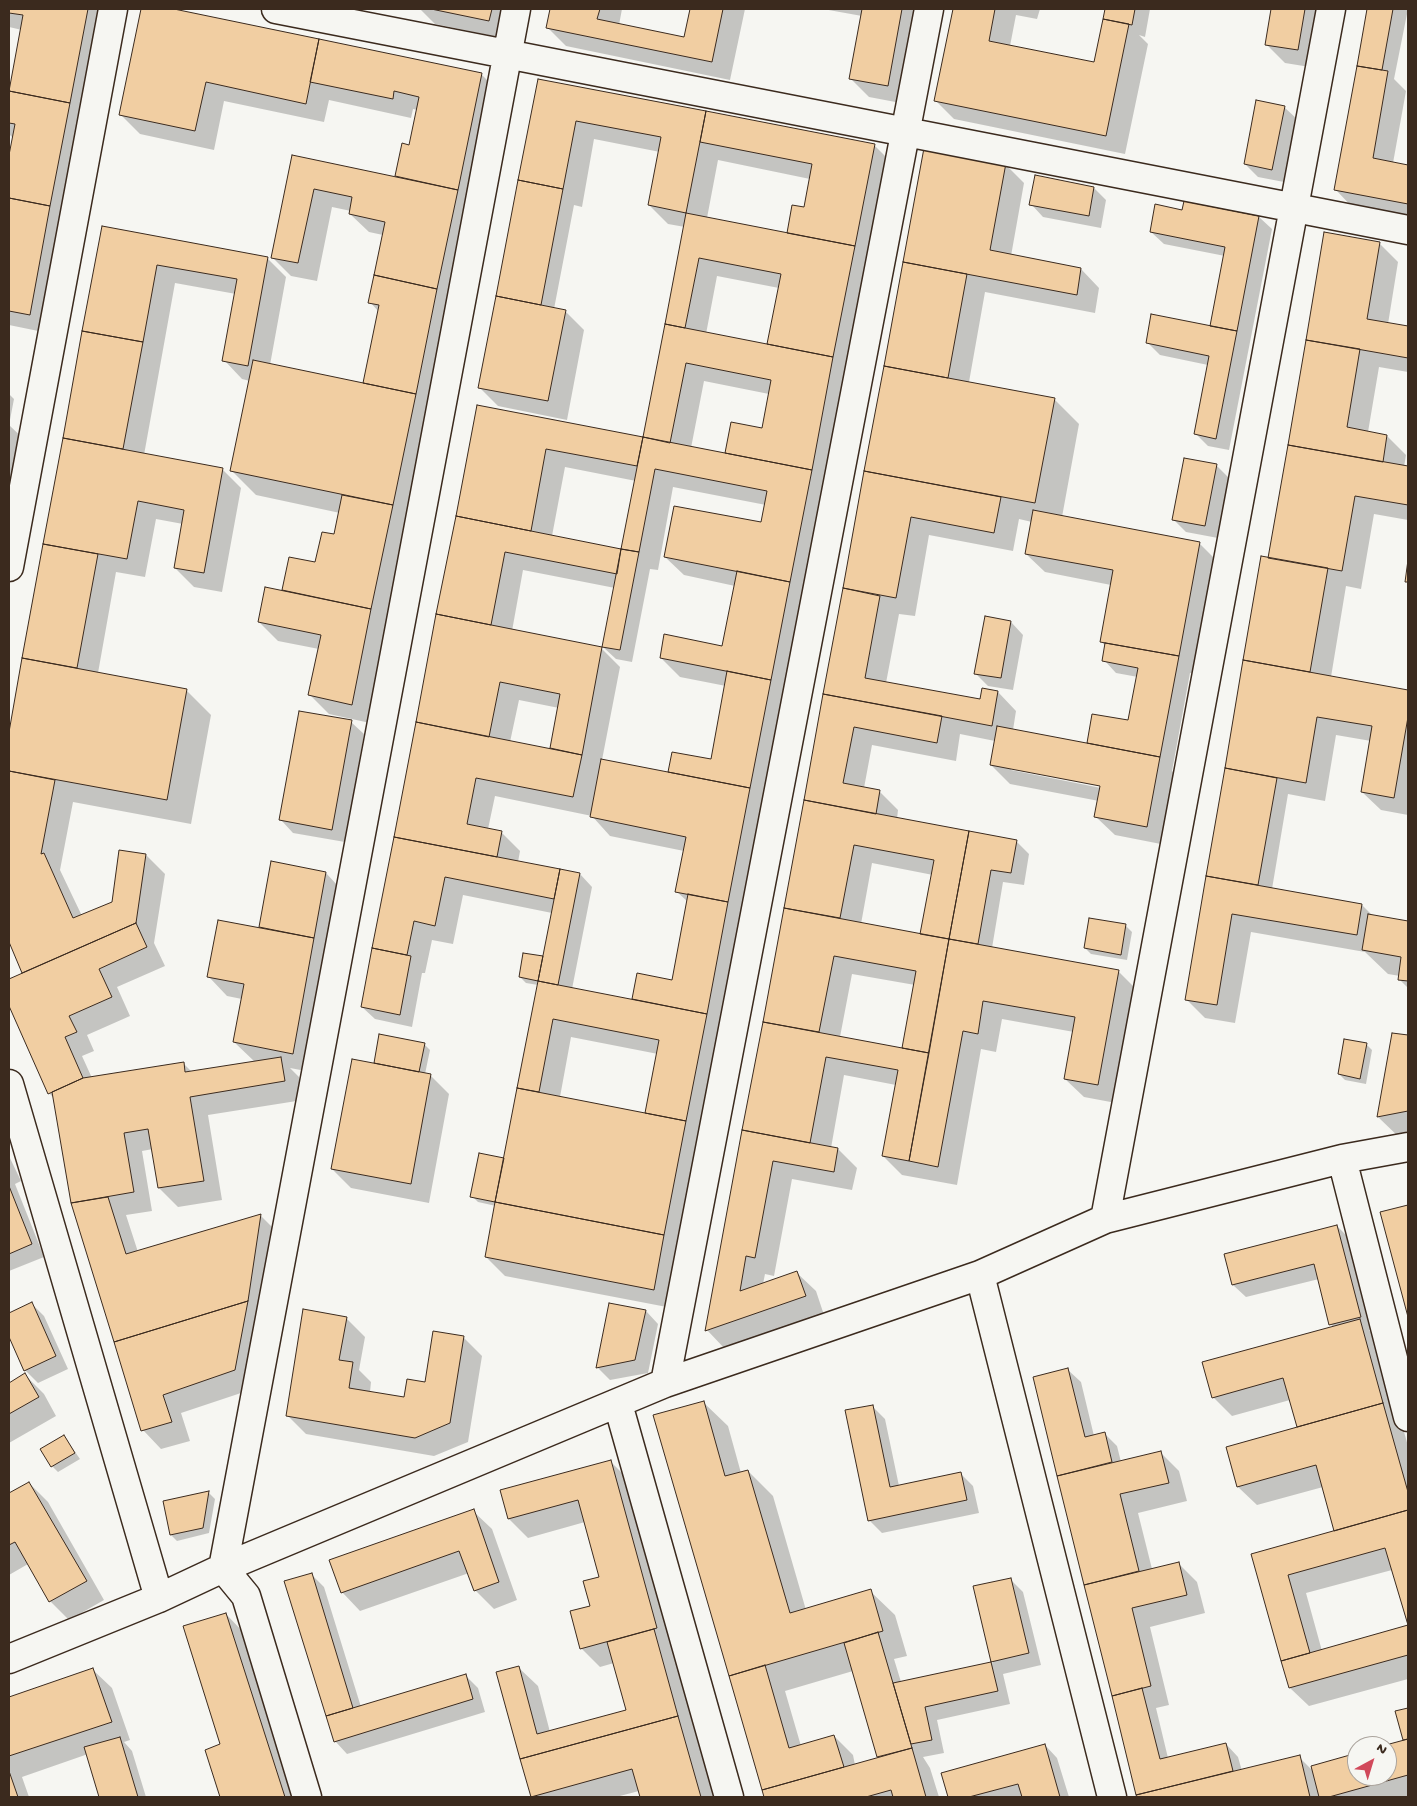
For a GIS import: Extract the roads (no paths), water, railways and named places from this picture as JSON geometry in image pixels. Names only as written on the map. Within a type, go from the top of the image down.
[{"type":"street","points":[[9,567],[113,9]]},
{"type":"street","points":[[276,9],[1408,230]]},
{"type":"street","points":[[223,1568],[516,9]]},
{"type":"street","points":[[665,1383],[929,9]]},
{"type":"street","points":[[1105,1219],[1331,9]]},
{"type":"street","points":[[9,1084],[159,1598]]},
{"type":"street","points":[[9,1659],[159,1598],[223,1568],[665,1383],[980,1275],[1105,1219],[1342,1159],[1408,1147]]},
{"type":"street","points":[[1342,1159],[1408,1417]]},
{"type":"street","points":[[980,1275],[1112,1797]]},
{"type":"street","points":[[618,1404],[729,1797]]},
{"type":"street","points":[[223,1568],[246,1596],[307,1797]]}]
